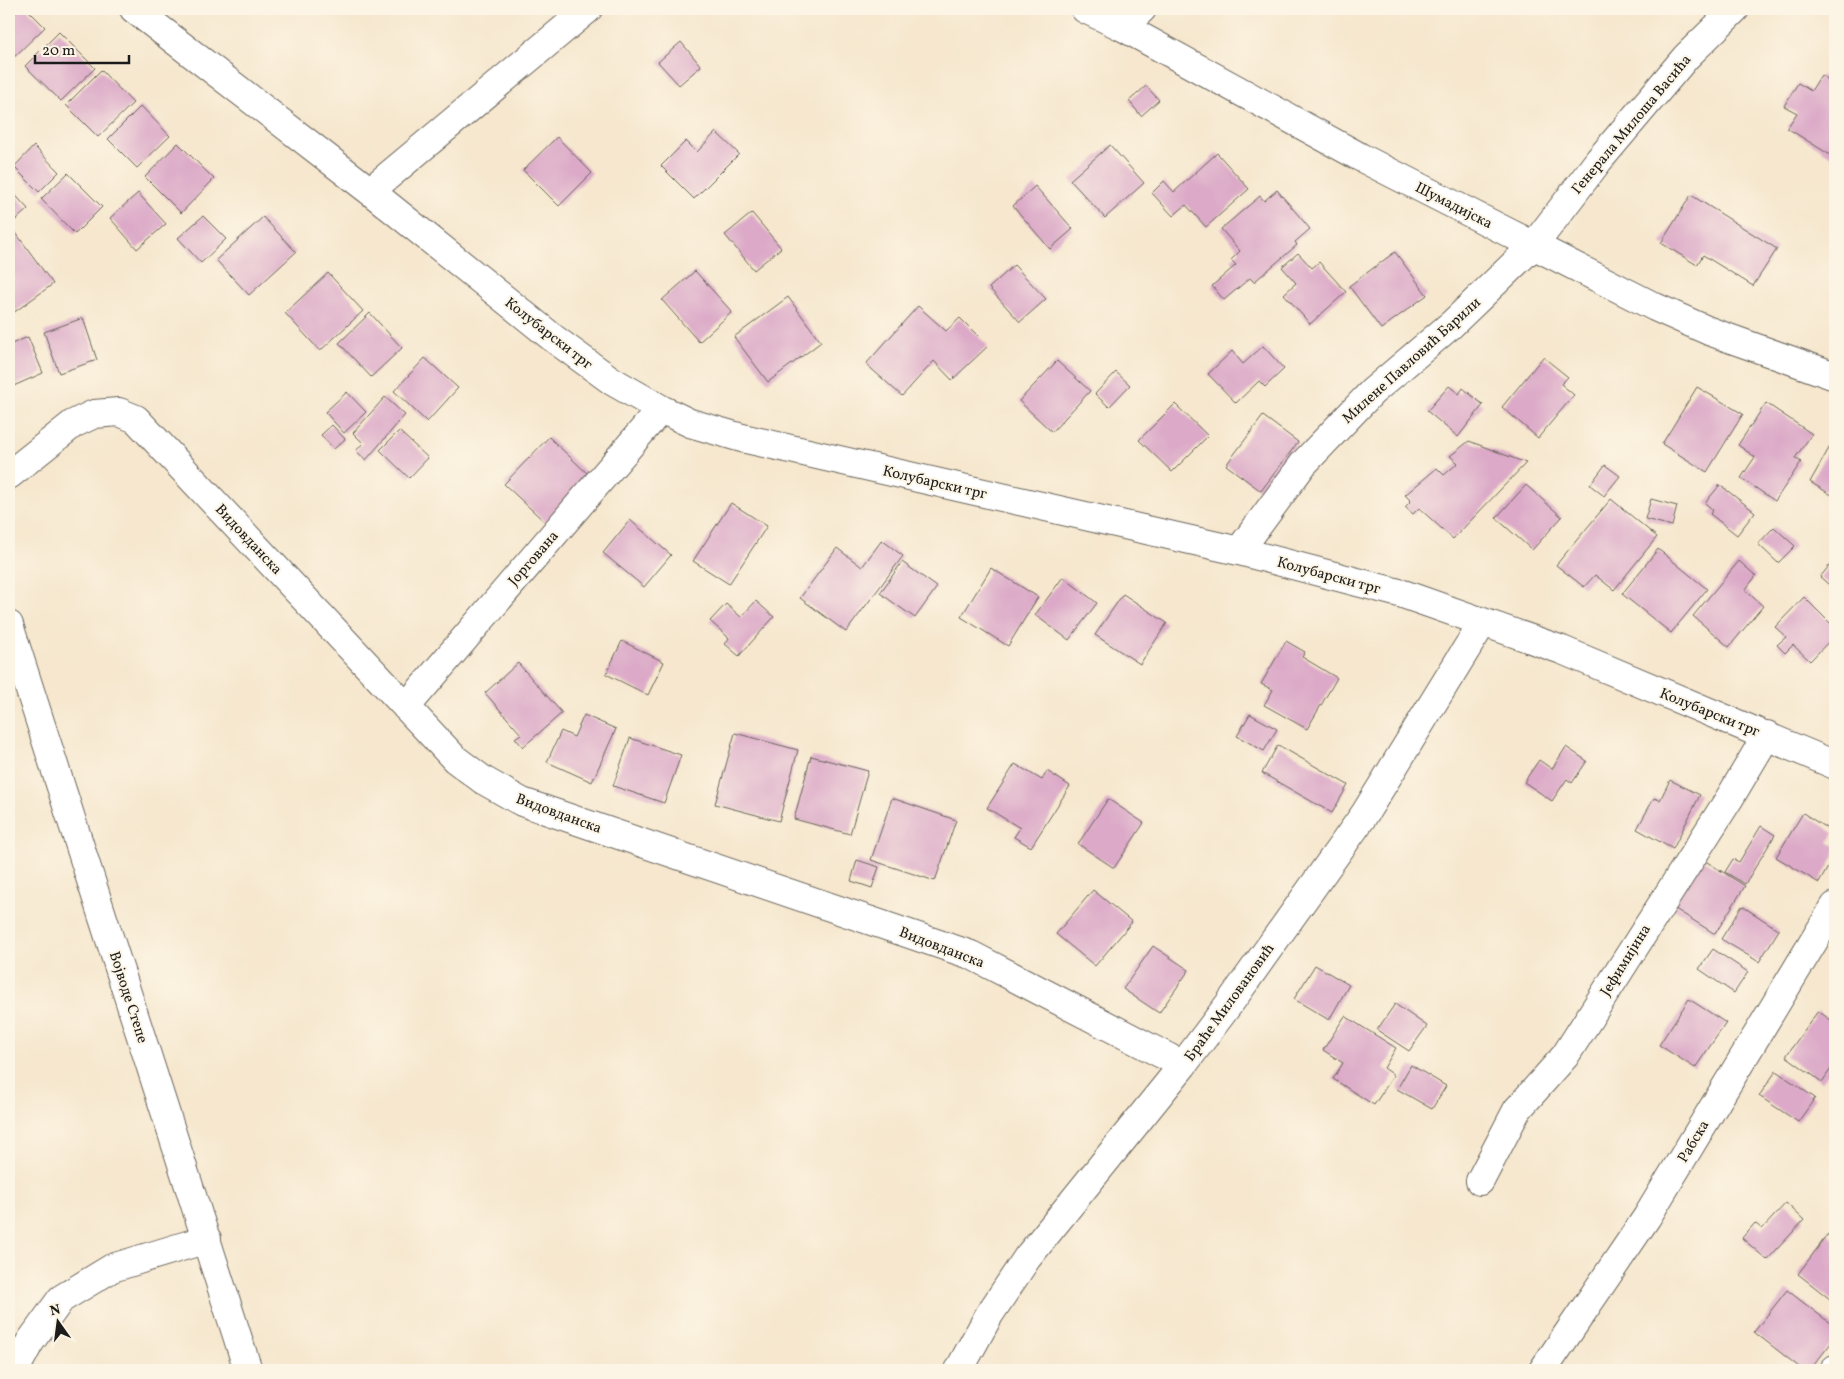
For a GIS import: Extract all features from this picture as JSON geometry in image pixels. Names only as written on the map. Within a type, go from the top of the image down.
[{"type":"street","name":"Колубарски трг","points":[[134,9],[370,190],[553,338],[612,381],[690,424],[742,438],[1239,551],[1403,594],[1562,650],[1835,765]]},
{"type":"street","points":[[370,190],[588,9]]},
{"type":"street","name":"Шумадијска","points":[[1084,9],[1132,18],[1360,157],[1655,307],[1709,331],[1835,376]]},
{"type":"street","name":"Генерала Милоша Васића","points":[[1534,245],[1599,160],[1686,57],[1735,9]]},
{"type":"street","name":"Милене Павловић Барили","points":[[1239,551],[1304,463],[1340,424],[1372,392],[1452,324],[1534,245]]},
{"type":"street","name":"Јоргована","points":[[406,707],[661,409]]},
{"type":"street","name":"Видовданска","points":[[9,475],[73,424],[94,414],[119,412],[136,419],[455,759],[483,780],[522,802],[971,955],[1183,1065]]},
{"type":"street","name":"Браће Миловановић","points":[[959,1370],[989,1315],[1027,1258],[1183,1065],[1364,815],[1483,622]]},
{"type":"street","name":"Војводе Степе","points":[[9,625],[248,1370]]},
{"type":"street","name":"Јефимијина","points":[[1480,1181],[1517,1110],[1565,1056],[1767,735]]},
{"type":"street","name":"Рабска","points":[[1543,1370],[1647,1216],[1835,906]]},
{"type":"street","points":[[15,1370],[30,1342],[60,1300],[112,1268],[207,1239]]},
{"type":"building","points":[[19,9],[27,9],[45,27],[9,62],[9,19]]},
{"type":"building","points":[[59,32],[95,68],[61,101],[25,66]]},
{"type":"building","points":[[681,42],[701,66],[679,85],[658,62]]},
{"type":"building","points":[[101,70],[133,103],[98,137],[66,105]]},
{"type":"building","points":[[1821,75],[1835,84],[1835,158],[1787,128],[1797,113],[1784,106],[1798,83],[1811,91]]},
{"type":"building","points":[[1146,86],[1159,100],[1141,116],[1129,101]]},
{"type":"building","points":[[141,106],[170,136],[137,168],[108,139]]},
{"type":"building","points":[[716,132],[739,154],[694,199],[661,166],[686,141],[697,152]]},
{"type":"building","points":[[557,137],[592,173],[559,206],[523,170]]},
{"type":"building","points":[[178,143],[214,179],[181,213],[145,177]]},
{"type":"building","points":[[1110,145],[1144,183],[1105,218],[1070,180]]},
{"type":"building","points":[[34,146],[59,172],[39,192],[14,167]]},
{"type":"building","points":[[1217,153],[1249,189],[1206,227],[1186,205],[1173,216],[1152,193],[1164,181],[1174,192]]},
{"type":"building","points":[[68,173],[102,207],[75,234],[41,199]]},
{"type":"building","points":[[1035,186],[1073,229],[1050,249],[1013,206]]},
{"type":"building","points":[[9,188],[28,209],[9,226]]},
{"type":"building","points":[[1277,190],[1310,229],[1295,242],[1297,245],[1254,282],[1250,278],[1224,300],[1212,286],[1236,265],[1231,260],[1240,251],[1221,229],[1260,196],[1264,201]]},
{"type":"building","points":[[138,193],[166,224],[137,249],[110,218]]},
{"type":"building","points":[[1691,195],[1777,249],[1753,286],[1703,255],[1697,265],[1661,243]]},
{"type":"building","points":[[752,213],[781,248],[754,270],[725,235]]},
{"type":"building","points":[[203,216],[226,239],[201,263],[178,238]]},
{"type":"building","points":[[263,217],[296,252],[249,295],[216,260]]},
{"type":"building","points":[[16,233],[53,284],[9,316],[9,238]]},
{"type":"building","points":[[1395,252],[1427,295],[1381,329],[1349,286]]},
{"type":"building","points":[[1298,253],[1312,268],[1319,262],[1346,292],[1310,324],[1284,294],[1296,283],[1282,267]]},
{"type":"building","points":[[1014,265],[1046,299],[1020,322],[989,288]]},
{"type":"building","points":[[695,271],[732,312],[699,342],[662,300]]},
{"type":"building","points":[[328,273],[363,311],[320,351],[285,313]]},
{"type":"building","points":[[788,297],[821,342],[768,382],[734,337]]},
{"type":"building","points":[[918,306],[946,331],[960,318],[988,346],[952,380],[934,361],[902,396],[866,364]]},
{"type":"building","points":[[370,313],[402,348],[371,377],[339,343]]},
{"type":"building","points":[[83,318],[97,360],[59,373],[44,332]]},
{"type":"building","points":[[28,337],[43,373],[9,388],[9,345]]},
{"type":"building","points":[[1263,346],[1284,369],[1265,387],[1259,381],[1236,403],[1208,374],[1232,351],[1243,364]]},
{"type":"building","points":[[1543,357],[1568,377],[1561,384],[1574,395],[1538,438],[1502,407]]},
{"type":"building","points":[[425,358],[458,388],[427,422],[394,391]]},
{"type":"building","points":[[1057,361],[1090,391],[1052,432],[1019,401]]},
{"type":"building","points":[[1116,372],[1130,385],[1109,407],[1095,394]]},
{"type":"building","points":[[1449,386],[1459,394],[1463,388],[1483,405],[1458,437],[1427,411]]},
{"type":"building","points":[[1697,387],[1743,414],[1707,472],[1662,444]]},
{"type":"building","points":[[347,392],[366,412],[344,433],[325,412]]},
{"type":"building","points":[[385,397],[405,415],[366,460],[356,451],[363,443],[353,433]]},
{"type":"building","points":[[1766,403],[1812,434],[1795,458],[1801,462],[1775,501],[1741,478],[1755,457],[1738,445]]},
{"type":"building","points":[[1175,404],[1208,436],[1172,472],[1139,440]]},
{"type":"building","points":[[1263,416],[1298,442],[1261,491],[1226,465]]},
{"type":"building","points":[[332,425],[345,439],[334,449],[321,435]]},
{"type":"building","points":[[399,431],[428,458],[409,478],[380,450]]},
{"type":"building","points":[[549,437],[590,476],[546,523],[504,484]]},
{"type":"building","points":[[1469,441],[1526,463],[1453,539],[1419,508],[1413,514],[1405,507],[1411,501],[1405,495],[1437,468],[1444,475],[1458,463],[1450,456]]},
{"type":"building","points":[[1832,443],[1835,445],[1835,497],[1810,482]]},
{"type":"building","points":[[1605,465],[1620,476],[1604,496],[1590,485]]},
{"type":"building","points":[[1526,485],[1562,517],[1532,550],[1496,518]]},
{"type":"building","points":[[1720,485],[1755,512],[1737,535],[1710,514],[1713,510],[1705,503]]},
{"type":"building","points":[[1611,499],[1657,537],[1614,590],[1595,575],[1584,587],[1556,565]]},
{"type":"building","points":[[1651,499],[1677,506],[1672,526],[1645,519]]},
{"type":"building","points":[[731,503],[767,526],[729,584],[693,561]]},
{"type":"building","points":[[630,520],[671,555],[644,587],[603,553]]},
{"type":"building","points":[[1774,527],[1795,546],[1778,563],[1758,544]]},
{"type":"building","points":[[882,540],[903,556],[846,632],[800,598],[837,548],[862,567]]},
{"type":"building","points":[[1658,549],[1707,589],[1671,633],[1622,594]]},
{"type":"building","points":[[1835,559],[1835,590],[1820,577]]},
{"type":"building","points":[[1739,561],[1756,576],[1745,590],[1763,606],[1729,647],[1693,616]]},
{"type":"building","points":[[902,562],[937,587],[915,618],[880,593]]},
{"type":"building","points":[[991,568],[1038,597],[1008,646],[961,617]]},
{"type":"building","points":[[1063,577],[1097,603],[1069,640],[1035,615]]},
{"type":"building","points":[[1123,594],[1167,623],[1140,664],[1095,635]]},
{"type":"building","points":[[1804,597],[1835,628],[1835,635],[1810,661],[1793,645],[1785,653],[1777,645],[1786,637],[1775,627]]},
{"type":"building","points":[[756,601],[774,617],[739,656],[725,644],[729,638],[710,621],[726,604],[741,617]]},
{"type":"building","points":[[622,641],[664,662],[648,695],[606,674]]},
{"type":"building","points":[[1286,641],[1305,652],[1302,657],[1337,678],[1307,729],[1264,705],[1273,690],[1261,684]]},
{"type":"building","points":[[518,663],[562,713],[523,747],[515,738],[521,734],[485,693]]},
{"type":"building","points":[[1250,714],[1277,729],[1264,751],[1237,736]]},
{"type":"building","points":[[584,715],[616,729],[592,782],[547,762],[561,731],[574,737]]},
{"type":"building","points":[[735,733],[798,750],[779,821],[715,804]]},
{"type":"building","points":[[630,738],[681,755],[664,803],[613,786]]},
{"type":"building","points":[[1278,745],[1348,785],[1332,813],[1262,773]]},
{"type":"building","points":[[1566,747],[1587,761],[1572,783],[1567,779],[1552,801],[1524,782],[1539,760],[1552,769]]},
{"type":"building","points":[[811,756],[868,771],[850,834],[794,819]]},
{"type":"building","points":[[1015,764],[1042,780],[1047,771],[1070,786],[1031,847],[1014,837],[1020,828],[987,808]]},
{"type":"building","points":[[1670,780],[1700,795],[1673,849],[1637,829],[1654,798],[1660,800]]},
{"type":"building","points":[[892,798],[956,820],[935,881],[871,860]]},
{"type":"building","points":[[1108,799],[1144,823],[1114,868],[1078,844]]},
{"type":"building","points":[[1803,813],[1834,833],[1829,842],[1835,846],[1835,855],[1819,883],[1776,857]]},
{"type":"building","points":[[1761,826],[1775,835],[1745,884],[1725,872],[1733,859],[1739,862]]},
{"type":"building","points":[[1699,857],[1745,886],[1715,934],[1669,905]]},
{"type":"building","points":[[857,860],[879,867],[872,888],[851,881]]},
{"type":"building","points":[[1093,890],[1132,922],[1095,966],[1056,934]]},
{"type":"building","points":[[1742,906],[1779,930],[1759,962],[1721,939]]},
{"type":"building","points":[[1153,946],[1189,970],[1159,1013],[1123,989]]},
{"type":"building","points":[[1713,949],[1748,972],[1734,993],[1699,969]]},
{"type":"building","points":[[1315,965],[1349,985],[1329,1020],[1294,999]]},
{"type":"building","points":[[1689,999],[1726,1023],[1695,1068],[1659,1045]]},
{"type":"building","points":[[1395,1004],[1427,1026],[1409,1051],[1377,1030]]},
{"type":"building","points":[[1818,1011],[1835,1023],[1835,1063],[1822,1082],[1786,1056]]},
{"type":"building","points":[[1345,1016],[1396,1048],[1384,1068],[1394,1075],[1374,1105],[1333,1079],[1343,1063],[1323,1050]]},
{"type":"building","points":[[1411,1065],[1446,1086],[1432,1109],[1397,1089]]},
{"type":"building","points":[[1776,1071],[1815,1098],[1798,1122],[1759,1096]]},
{"type":"building","points":[[1786,1203],[1804,1220],[1767,1260],[1742,1238],[1755,1223],[1762,1229]]},
{"type":"building","points":[[1828,1234],[1835,1240],[1835,1303],[1798,1274]]},
{"type":"building","points":[[1787,1290],[1835,1327],[1835,1338],[1810,1370],[1803,1370],[1754,1332]]}]
